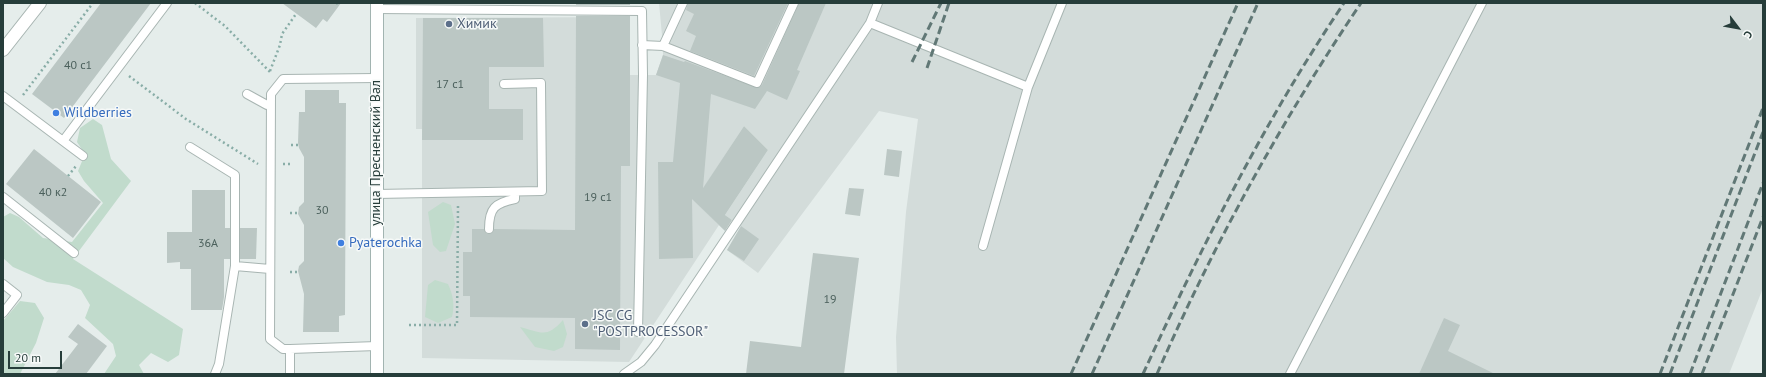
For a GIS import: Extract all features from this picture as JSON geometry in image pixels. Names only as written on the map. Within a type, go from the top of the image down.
[{"type":"main road","points":[[3,50],[34,5]]},
{"type":"main road","name":"улица Пресненский Вал","points":[[376,6],[377,374]]},
{"type":"lane","points":[[63,141],[167,3]]},
{"type":"lane","points":[[663,46],[683,3]]},
{"type":"lane","points":[[642,45],[663,46],[758,83],[794,3]]},
{"type":"lane","points":[[624,374],[641,362],[655,345],[870,23],[878,3]]},
{"type":"lane","points":[[983,246],[1028,87],[1062,3]]},
{"type":"lane","points":[[1290,374],[1482,3]]},
{"type":"lane","points":[[376,6],[642,11],[638,332]]},
{"type":"lane","points":[[870,23],[1028,87]]},
{"type":"lane","points":[[376,78],[283,79],[271,94],[270,339],[283,349],[377,346]]},
{"type":"lane","points":[[376,194],[542,192],[541,83],[504,84]]},
{"type":"lane","points":[[247,94],[266,105],[270,105]]},
{"type":"lane","points":[[3,96],[83,156]]},
{"type":"lane","points":[[190,147],[235,175],[235,266],[219,364],[215,374]]},
{"type":"lane","points":[[489,229],[492,210],[501,202],[515,199],[515,192]]},
{"type":"lane","points":[[3,197],[74,253]]},
{"type":"lane","points":[[235,266],[270,269]]},
{"type":"lane","points":[[3,284],[17,295],[3,313]]},
{"type":"lane","points":[[290,349],[290,374]]},
{"type":"path","points":[[16,105],[93,3]]},
{"type":"path","points":[[195,3],[225,26],[281,82]]},
{"type":"path","points":[[270,71],[280,45],[282,34],[296,14]]},
{"type":"path","points":[[118,68],[186,120],[259,165],[291,164]]},
{"type":"path","points":[[291,145],[298,145]]},
{"type":"path","points":[[409,325],[457,325],[458,193]]},
{"type":"path","points":[[290,213],[298,213]]},
{"type":"path","points":[[290,272],[298,272]]},
{"type":"shaded area","points":[[659,3],[1763,3],[1763,288],[1729,374],[897,374],[896,337],[906,212],[918,119],[879,111],[758,273],[727,250],[743,228],[725,215],[768,150],[744,126],[695,201],[719,225],[629,362],[422,358],[422,129],[416,129],[416,18],[630,17],[630,75],[656,75],[663,55]]},
{"type":"green space","points":[[93,119],[102,125],[111,159],[131,181],[73,259],[183,329],[179,355],[168,362],[151,353],[139,365],[144,374],[104,374],[116,356],[113,344],[85,318],[90,305],[81,290],[69,285],[47,282],[13,267],[3,258],[3,217],[10,213],[19,217],[43,238],[72,242],[103,203],[84,181],[78,171],[85,154],[77,142],[80,128]]},
{"type":"green space","points":[[443,202],[451,205],[455,224],[446,251],[440,252],[433,245],[428,212]]},
{"type":"green space","points":[[435,280],[448,284],[453,304],[452,317],[438,323],[425,317],[428,285]]},
{"type":"green space","points":[[20,301],[35,303],[44,318],[36,343],[20,374],[3,374],[3,321]]},
{"type":"green space","points":[[563,320],[567,334],[563,347],[554,351],[535,347],[520,327],[539,332],[548,332],[553,330]]},
{"type":"building","points":[[101,3],[151,3],[64,118],[32,94]]},
{"type":"building","points":[[282,3],[341,3],[327,22],[323,19],[316,28]]},
{"type":"building","points":[[576,3],[630,3],[630,5],[576,5]]},
{"type":"building","points":[[688,3],[788,3],[754,76],[690,51],[696,36],[686,31],[694,14],[686,10]]},
{"type":"building","points":[[799,3],[826,3],[797,70],[800,71],[787,100],[767,91],[755,109],[711,94],[703,188],[744,126],[768,150],[725,215],[732,220],[725,231],[692,199],[693,258],[659,259],[658,162],[673,162],[680,83],[656,75],[663,55],[684,62],[685,61],[758,88],[762,85]]},
{"type":"building","points":[[576,16],[630,16],[630,166],[621,166],[620,350],[575,349],[575,318],[470,317],[470,296],[463,296],[463,252],[472,252],[472,229],[484,229],[486,233],[489,234],[493,232],[494,229],[575,230]]},
{"type":"building","points":[[423,18],[543,18],[544,67],[489,67],[489,109],[523,109],[523,140],[422,140]]},
{"type":"building","points":[[305,90],[339,90],[339,103],[346,103],[345,315],[339,316],[339,332],[303,332],[304,294],[298,271],[299,266],[304,261],[304,225],[298,214],[299,207],[304,202],[304,157],[298,143],[299,112],[305,112]]},
{"type":"building","points":[[34,149],[101,202],[73,238],[6,184]]},
{"type":"building","points":[[887,149],[902,151],[899,177],[884,175]]},
{"type":"building","points":[[849,188],[864,189],[860,216],[845,214]]},
{"type":"building","points":[[192,190],[225,190],[225,228],[230,228],[230,259],[224,259],[224,297],[222,310],[191,310],[191,269],[180,269],[180,262],[167,263],[167,232],[192,232]]},
{"type":"building","points":[[741,226],[759,239],[744,261],[727,250]]},
{"type":"building","points":[[240,228],[257,228],[256,259],[240,259]]},
{"type":"building","points":[[813,253],[859,258],[844,374],[746,374],[750,341],[801,347]]},
{"type":"building","points":[[1444,318],[1460,325],[1448,351],[1495,374],[1419,374]]},
{"type":"building","points":[[78,324],[107,346],[86,374],[55,374],[78,344],[68,337]]},
{"type":"railway","points":[[912,62],[941,3]]},
{"type":"railway","points":[[927,68],[949,3]]},
{"type":"railway","points":[[1071,374],[1238,3]]},
{"type":"railway","points":[[1092,374],[1258,3]]},
{"type":"railway","points":[[1143,374],[1188,278],[1236,184],[1288,92],[1344,3]]},
{"type":"railway","points":[[1157,374],[1201,278],[1250,184],[1304,92],[1361,3]]},
{"type":"railway","points":[[1660,374],[1763,108]]},
{"type":"railway","points":[[1670,374],[1763,132]]},
{"type":"railway","points":[[1690,374],[1763,183]]},
{"type":"railway","points":[[1702,374],[1763,217]]},
{"type":"place","name":"Химик","points":[[449,24]]},
{"type":"place","name":"Wildberries","points":[[56,113]]},
{"type":"place","name":"Pyaterochka","points":[[341,243]]},
{"type":"place","name":"JSC CG \"POSTPROCESSOR\"","points":[[585,324]]}]
